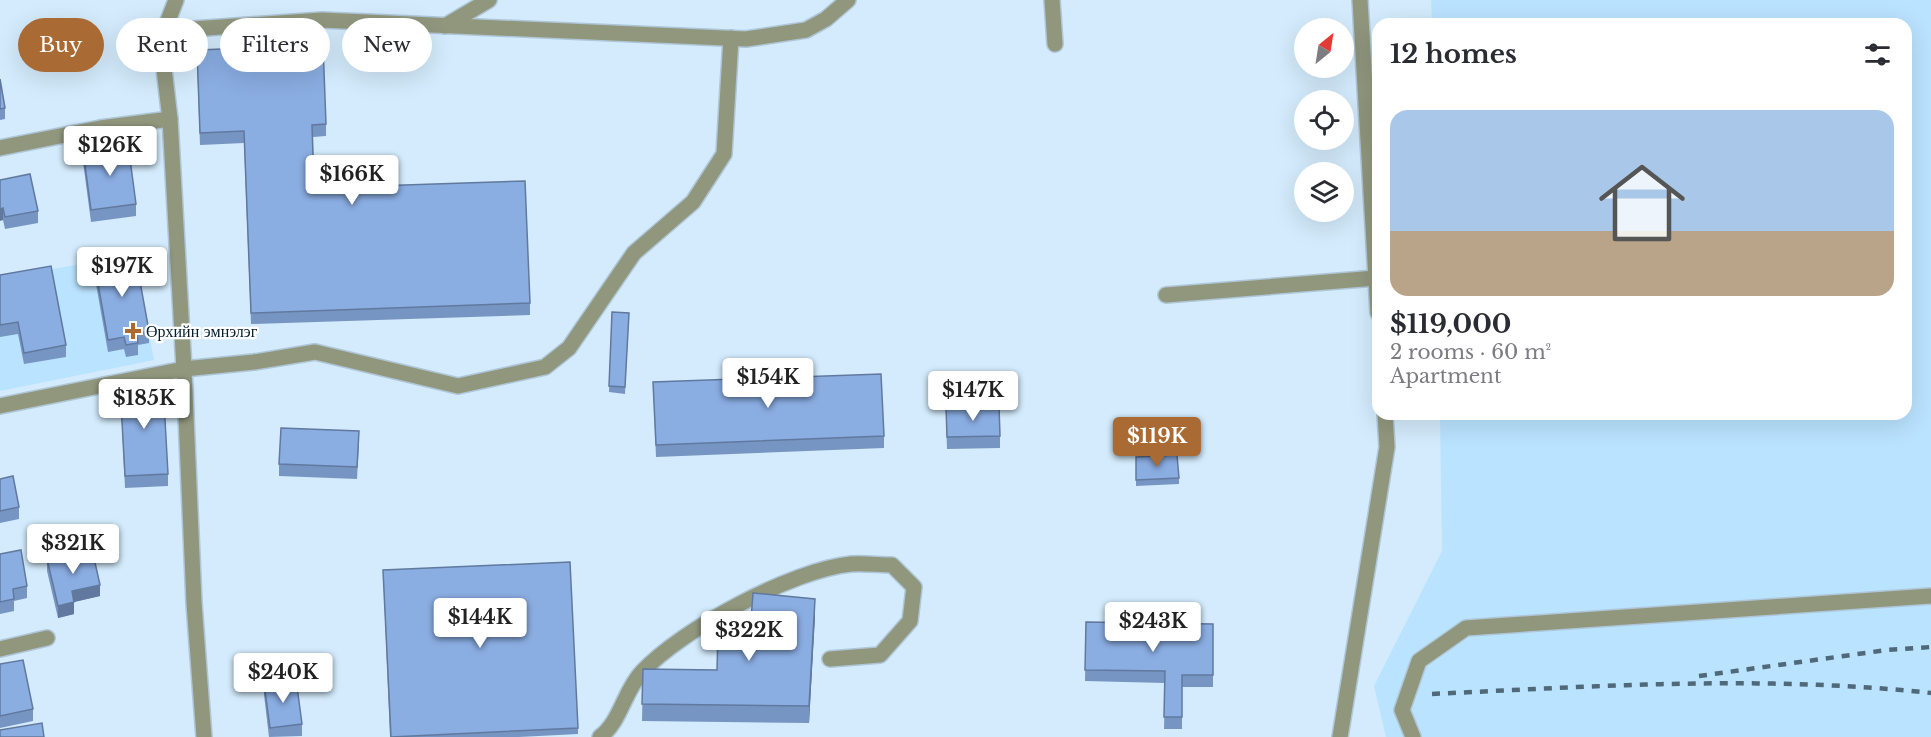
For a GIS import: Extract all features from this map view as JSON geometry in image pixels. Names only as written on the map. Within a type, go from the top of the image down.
[{"type":"street","points":[[169,18],[176,0]]},
{"type":"street","points":[[445,26],[489,0]]},
{"type":"street","points":[[208,28],[322,20],[746,39],[806,30],[826,19],[848,0]]},
{"type":"street","points":[[1052,0],[1054,44]]},
{"type":"street","points":[[1359,0],[1372,213]]},
{"type":"street","points":[[0,406],[184,369],[254,362],[315,352],[458,386],[545,367],[569,348],[634,253],[693,202],[724,154],[731,39]]},
{"type":"street","points":[[164,72],[170,119],[194,603],[204,737]]},
{"type":"street","points":[[0,148],[100,128],[170,119]]},
{"type":"street","points":[[1166,295],[1372,278]]},
{"type":"street","points":[[1340,737],[1387,447],[1385,420]]},
{"type":"street","points":[[600,737],[609,730],[640,673],[676,643],[726,611],[805,575],[851,564],[892,565],[914,587],[910,621],[880,655],[830,659]]},
{"type":"street","points":[[1413,737],[1402,710],[1419,661],[1466,628],[1931,596]]},
{"type":"street","points":[[0,649],[47,638]]},
{"type":"shaded area","points":[[1431,0],[1931,0],[1931,737],[1386,737],[1374,686],[1442,551],[1440,420],[1912,420],[1912,18],[1432,18]]},
{"type":"shaded area","points":[[134,255],[154,360],[0,391],[0,278]]},
{"type":"building","points":[[220,49],[220,72],[324,72],[326,124],[312,125],[314,188],[525,181],[530,303],[251,313],[244,131],[200,133],[198,72],[208,72],[208,50]]},
{"type":"building","points":[[0,79],[5,108],[0,109]]},
{"type":"building","points":[[128,144],[136,204],[91,210],[83,150]]},
{"type":"building","points":[[30,174],[38,211],[5,217],[3,208],[0,209],[0,180]]},
{"type":"building","points":[[135,254],[149,331],[137,334],[138,343],[126,345],[124,337],[108,340],[94,261]]},
{"type":"building","points":[[51,266],[66,345],[24,353],[18,322],[0,325],[0,275]]},
{"type":"building","points":[[612,312],[629,313],[625,387],[609,386]]},
{"type":"building","points":[[881,374],[884,436],[656,445],[653,382]]},
{"type":"building","points":[[163,383],[168,474],[125,476],[120,385]]},
{"type":"building","points":[[999,406],[1000,436],[947,437],[946,407]]},
{"type":"building","points":[[281,428],[359,431],[357,467],[279,464]]},
{"type":"building","points":[[1177,455],[1179,478],[1136,480],[1136,457]]},
{"type":"building","points":[[13,476],[19,507],[0,511],[0,479]]},
{"type":"building","points":[[92,549],[100,585],[72,591],[74,602],[58,606],[47,559]]},
{"type":"building","points":[[21,550],[27,586],[13,589],[14,599],[0,602],[0,554]]},
{"type":"building","points":[[570,562],[578,728],[391,737],[383,570]]},
{"type":"building","points":[[753,593],[815,599],[809,706],[642,704],[643,669],[717,670],[718,631],[750,634]]},
{"type":"building","points":[[1086,622],[1213,624],[1213,675],[1182,675],[1182,717],[1164,717],[1165,671],[1085,670]]},
{"type":"building","points":[[23,660],[33,709],[0,716],[0,664]]},
{"type":"building","points":[[296,679],[302,724],[270,728],[264,683]]},
{"type":"building","points":[[42,723],[44,737],[0,737],[0,730]]},
{"type":"railway","points":[[1699,676],[1887,650],[1931,647]]},
{"type":"railway","points":[[1432,694],[1619,685],[1744,683],[1806,684],[1931,693]]},
{"type":"place","name":"Өрхийн эмнэлэг","points":[[133,331]]}]
